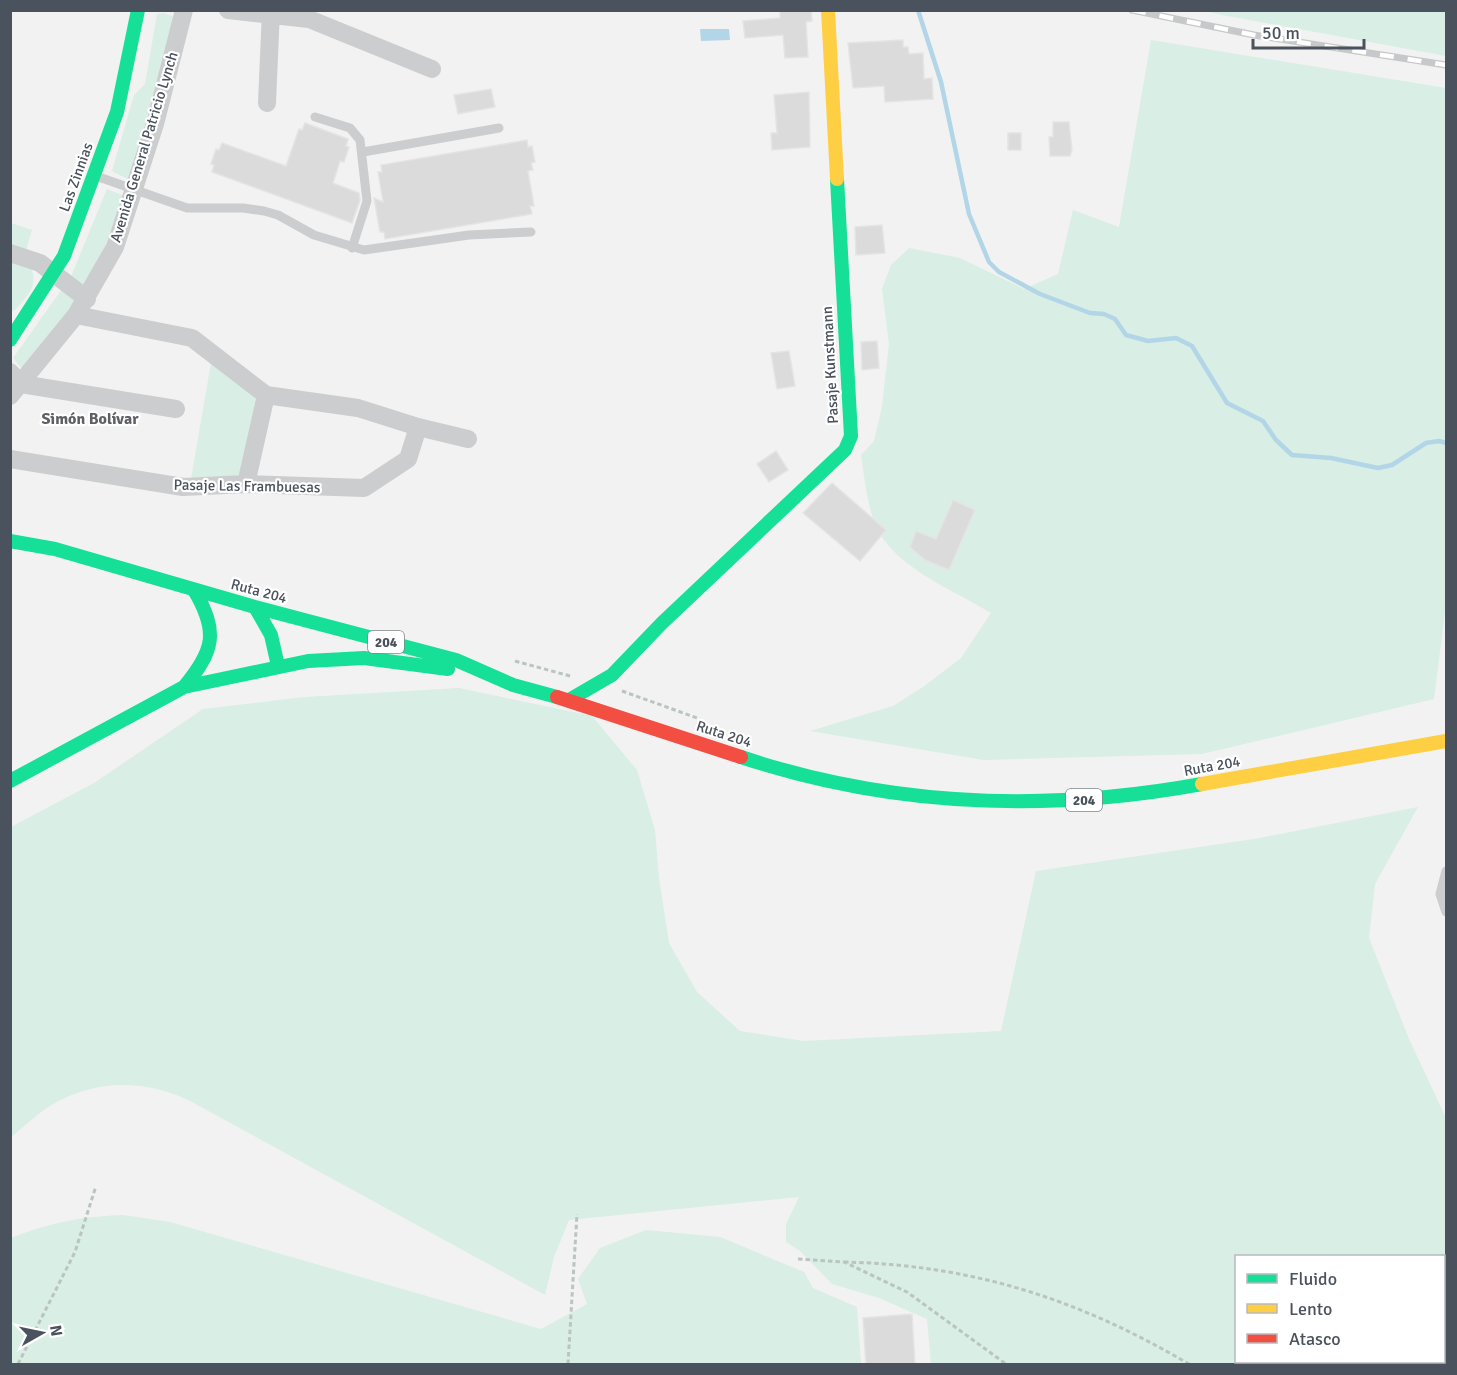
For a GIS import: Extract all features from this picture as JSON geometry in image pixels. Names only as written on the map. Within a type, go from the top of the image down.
[{"type":"main road","name":"Las Zinnias","points":[[10,340],[64,256],[94,175],[127,73],[138,10]]},
{"type":"main road","name":"Pasaje Kunstmann","points":[[569,700],[612,675],[630,659],[662,623],[845,450],[851,436],[828,10]]},
{"type":"main road","name":"Ruta 204","points":[[10,541],[56,549],[255,608],[456,660],[513,685],[569,700],[803,776],[886,793],[969,801],[1052,802],[1134,795],[1446,741]]},
{"type":"main road","points":[[184,687],[209,654],[212,640],[207,609],[194,590]]},
{"type":"main road","points":[[255,608],[271,635],[278,666]]},
{"type":"main road","points":[[10,782],[184,687],[278,666],[308,661],[364,658],[435,666],[513,685]]},
{"type":"street","name":"Avenida General Patricio Lynch","points":[[14,384],[76,315],[115,247],[155,124],[184,10]]},
{"type":"street","points":[[228,10],[271,12],[309,19],[432,69]]},
{"type":"street","points":[[267,103],[271,12]]},
{"type":"street","points":[[10,254],[40,263],[87,299]]},
{"type":"street","points":[[76,315],[192,338],[266,395],[358,408],[418,427],[468,439]]},
{"type":"street","points":[[14,384],[176,410]]},
{"type":"street","points":[[246,484],[266,395]]},
{"type":"street","name":"Pasaje Las Frambuesas","points":[[10,459],[183,487],[246,484],[364,488],[408,459],[418,427]]},
{"type":"lane","points":[[315,117],[350,128],[357,133],[363,152],[367,201],[352,248]]},
{"type":"lane","points":[[363,152],[499,129]]},
{"type":"lane","points":[[94,175],[187,208],[243,208],[264,211],[352,248],[384,249],[469,235],[531,232]]},
{"type":"lane","points":[[1446,871],[1440,886],[1446,910]]},
{"type":"path","points":[[507,659],[638,695],[710,723]]},
{"type":"path","points":[[18,1365],[75,1252],[96,1186]]},
{"type":"path","points":[[568,1365],[577,1214]]},
{"type":"path","points":[[798,1259],[916,1266],[1018,1286],[1113,1323],[1189,1365]]},
{"type":"path","points":[[844,1262],[907,1292],[1006,1365]]},
{"type":"green space","points":[[1205,11],[1446,11],[1446,56],[1222,15]]},
{"type":"green space","points":[[164,13],[174,17],[133,172],[127,179],[112,171],[134,95],[145,84],[157,14]]},
{"type":"green space","points":[[1151,40],[1446,88],[1446,604],[1434,699],[1202,754],[984,760],[810,731],[893,706],[923,687],[961,658],[991,613],[907,563],[884,540],[874,522],[861,455],[874,441],[882,407],[889,344],[882,289],[891,265],[909,248],[960,258],[1024,289],[1058,274],[1073,210],[1119,227]]},
{"type":"green space","points":[[107,189],[124,196],[112,231],[85,288],[70,279]]},
{"type":"green space","points":[[11,223],[32,230],[26,250],[11,245]]},
{"type":"green space","points":[[10,262],[31,268],[33,275],[30,292],[14,311],[11,310]]},
{"type":"green space","points":[[62,289],[77,299],[24,371],[13,358]]},
{"type":"green space","points":[[211,363],[256,398],[240,477],[191,479]]},
{"type":"green space","points":[[459,688],[592,716],[637,770],[655,830],[659,878],[669,943],[697,992],[740,1031],[804,1041],[1001,1031],[1036,871],[1254,839],[1418,807],[1375,884],[1369,938],[1409,1039],[1446,1118],[1446,1364],[931,1364],[927,1319],[879,1298],[832,1284],[800,1251],[786,1242],[786,1224],[799,1197],[569,1220],[554,1257],[545,1295],[190,1101],[173,1094],[139,1086],[122,1085],[88,1090],[55,1103],[11,1137],[11,827],[94,783],[203,709],[305,697]]},
{"type":"green space","points":[[123,1215],[170,1222],[541,1329],[587,1304],[578,1279],[600,1248],[646,1230],[720,1237],[804,1272],[813,1288],[857,1307],[861,1364],[11,1364],[11,1238],[66,1221]]},
{"type":"water","points":[[700,29],[729,29],[730,40],[701,41]]},
{"type":"building","points":[[780,10],[811,10],[812,21],[806,22],[808,57],[785,58],[783,35],[745,38],[743,21],[780,18]]},
{"type":"building","points":[[903,40],[903,47],[908,47],[909,54],[923,53],[924,79],[932,78],[933,99],[885,102],[884,86],[853,88],[848,43]]},
{"type":"building","points":[[491,89],[495,107],[458,114],[454,95]]},
{"type":"building","points":[[809,92],[810,147],[772,150],[771,133],[777,133],[774,95]]},
{"type":"building","points":[[1053,122],[1069,122],[1072,150],[1070,156],[1050,156],[1049,137],[1053,137]]},
{"type":"building","points":[[305,123],[348,139],[346,146],[349,147],[344,162],[340,161],[333,183],[359,193],[360,200],[352,223],[212,172],[214,165],[211,164],[216,149],[219,150],[222,143],[286,166],[299,129],[302,130]]},
{"type":"building","points":[[1008,133],[1021,133],[1021,150],[1008,150]]},
{"type":"building","points":[[527,140],[528,147],[532,146],[535,162],[531,163],[533,170],[528,171],[534,206],[530,206],[532,214],[385,239],[384,232],[380,232],[374,198],[383,202],[378,172],[382,172],[381,165]]},
{"type":"building","points":[[882,225],[885,253],[856,255],[855,227]]},
{"type":"building","points":[[877,341],[879,368],[862,370],[861,342]]},
{"type":"building","points":[[789,351],[795,386],[777,389],[771,353]]},
{"type":"building","points":[[776,451],[788,470],[769,482],[757,464]]},
{"type":"building","points":[[832,483],[886,530],[860,561],[803,513]]},
{"type":"building","points":[[953,500],[975,510],[949,570],[925,560],[910,547],[916,531],[936,539]]},
{"type":"building","points":[[912,1314],[915,1365],[866,1365],[863,1318]]},
{"type":"waterway","points":[[918,10],[941,82],[969,214],[989,262],[999,272],[1040,294],[1090,313],[1104,314],[1115,319],[1126,335],[1148,341],[1176,338],[1192,346],[1227,403],[1263,421],[1276,440],[1292,455],[1331,458],[1378,468],[1392,465],[1426,443],[1439,441],[1446,443]]},
{"type":"railway","points":[[1132,10],[1254,35],[1446,65]]},
{"type":"traffic: fast","points":[[10,340],[64,256],[117,112],[138,10]]},
{"type":"traffic: fast","points":[[569,700],[612,675],[662,623],[845,450],[851,436],[837,179]]},
{"type":"traffic: fast","points":[[10,541],[55,549],[255,607],[456,660],[513,685],[557,697]]},
{"type":"traffic: fast","points":[[184,687],[202,663],[210,641],[207,618],[194,590]]},
{"type":"traffic: fast","points":[[255,607],[271,635],[278,666]]},
{"type":"traffic: fast","points":[[10,781],[184,687],[308,661],[364,658],[448,669]]},
{"type":"traffic: fast","points":[[741,757],[798,774],[855,786],[912,795],[970,800],[1086,799],[1202,784]]},
{"type":"traffic: slow","points":[[828,10],[837,179]]},
{"type":"traffic: slow","points":[[1202,784],[1446,741]]},
{"type":"traffic: jam","points":[[557,697],[741,757]]},
{"type":"district","name":"Simón Bolívar","points":[[90,419]]}]
